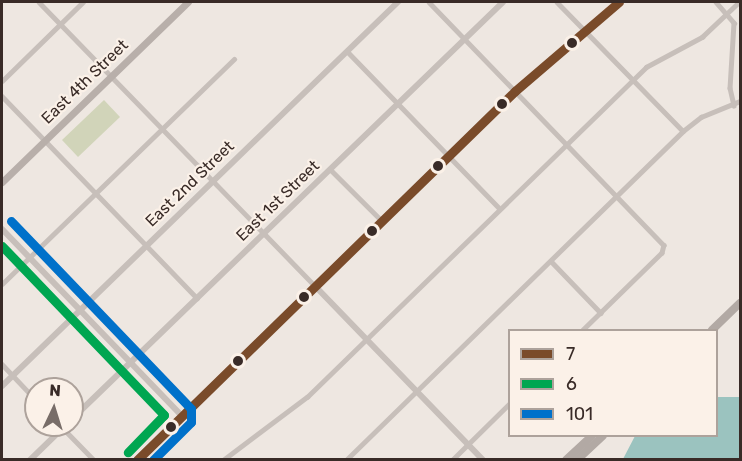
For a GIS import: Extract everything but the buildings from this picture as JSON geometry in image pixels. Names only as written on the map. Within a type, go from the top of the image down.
[{"type":"highway","points":[[713,329],[741,303]]},
{"type":"highway","points":[[566,459],[590,437]]},
{"type":"highway","points":[[577,459],[601,437]]},
{"type":"main road","name":"East 4th Street","points":[[2,182],[188,2]]},
{"type":"street","points":[[39,2],[483,459]]},
{"type":"street","points":[[2,81],[83,2]]},
{"type":"street","name":"East 2nd Street","points":[[2,386],[398,2]]},
{"type":"street","points":[[429,2],[617,196],[664,249],[584,329]]},
{"type":"street","name":"East 1st Street","points":[[84,407],[503,2]]},
{"type":"street","points":[[557,2],[683,131]]},
{"type":"street","points":[[136,459],[515,91],[583,28],[619,2]]},
{"type":"street","points":[[716,2],[735,24],[730,87],[734,106]]},
{"type":"street","points":[[222,459],[308,397],[364,338],[633,79],[654,61],[702,36],[739,2]]},
{"type":"street","points":[[347,51],[499,208]]},
{"type":"street","points":[[2,284],[234,59]]},
{"type":"street","points":[[2,96],[197,298]]},
{"type":"street","points":[[346,459],[683,131],[704,116],[734,106],[741,101]]},
{"type":"street","points":[[330,169],[382,221]]},
{"type":"street","points":[[2,230],[181,415]]},
{"type":"street","points":[[551,261],[601,313]]},
{"type":"street","points":[[2,364],[24,387]]},
{"type":"street","points":[[452,459],[508,405]]},
{"type":"street","points":[[30,459],[52,437]]},
{"type":"street","points":[[73,437],[94,459]]},
{"type":"green space","points":[[104,100],[120,117],[78,157],[62,140]]},
{"type":"water","points":[[718,397],[740,397],[740,459],[623,459],[634,437],[718,437]]},
{"type":"transit line","name":"7","points":[[137,460],[515,91],[619,2]]},
{"type":"transit line","name":"101","points":[[11,221],[191,409],[191,422],[153,460]]},
{"type":"transit line","name":"6","points":[[2,246],[164,415],[128,452]]}]
